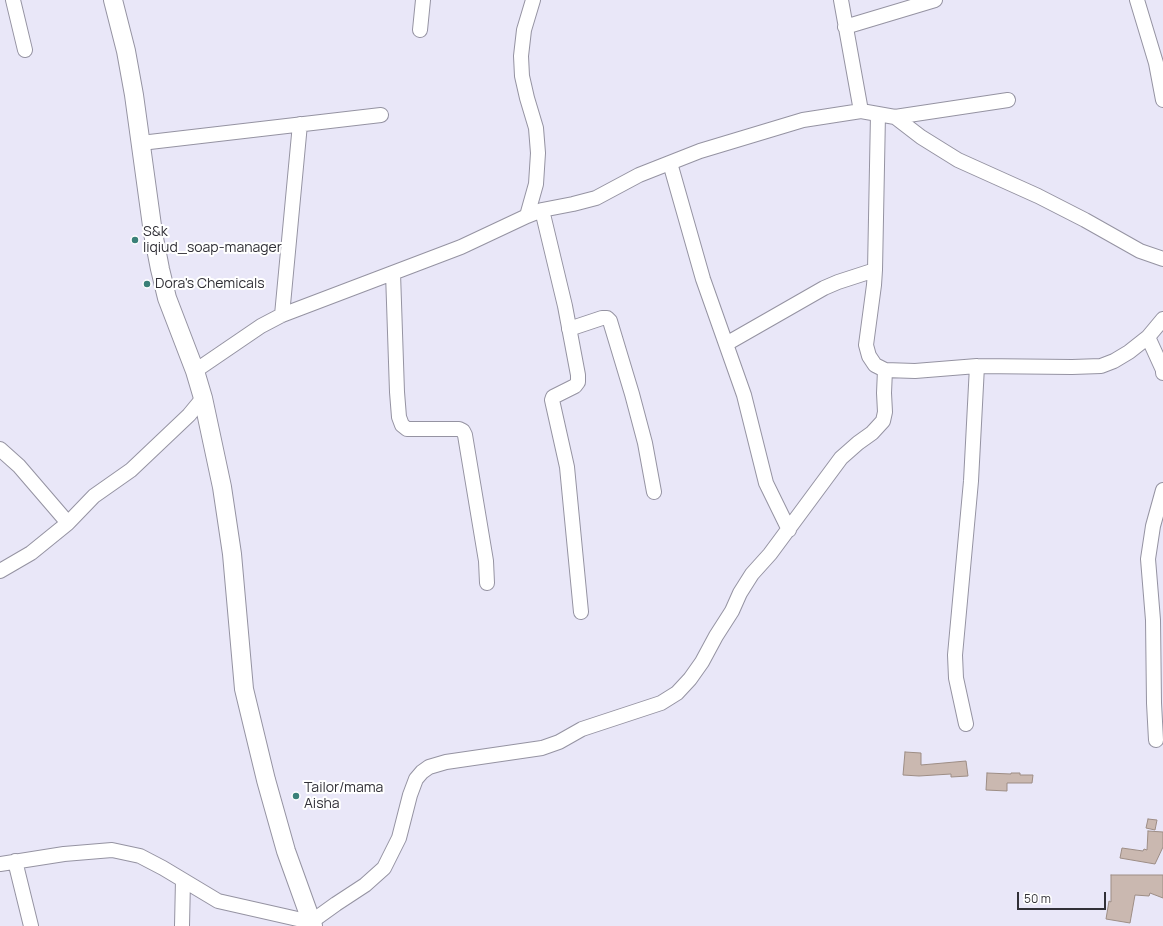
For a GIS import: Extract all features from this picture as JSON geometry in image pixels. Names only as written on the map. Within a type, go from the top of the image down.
[{"type":"street","points":[[13,0],[24,50]]},
{"type":"street","points":[[113,0],[126,51],[134,94],[153,232],[160,269],[167,298],[195,371],[203,398],[222,487],[232,554],[244,689],[266,780],[286,851],[312,924]]},
{"type":"street","points":[[420,30],[423,0]]},
{"type":"street","points":[[527,216],[536,184],[538,153],[536,128],[522,76],[521,56],[524,30],[533,0]]},
{"type":"street","points":[[841,0],[861,111]]},
{"type":"street","points":[[845,26],[935,0]]},
{"type":"street","points":[[1137,0],[1156,63],[1163,100]]},
{"type":"street","points":[[195,371],[261,326],[282,315],[462,247],[542,210],[596,198],[639,175],[700,151],[803,120],[861,111],[895,116],[1008,100]]},
{"type":"street","points":[[878,114],[875,270],[866,345],[869,356],[875,365],[885,370],[915,370],[977,366],[1101,366],[1114,361],[1148,337],[1163,319]]},
{"type":"street","points":[[141,143],[381,115]]},
{"type":"street","points":[[895,116],[921,137],[958,160],[1038,196],[1140,251],[1163,259]]},
{"type":"street","points":[[282,315],[300,124]]},
{"type":"street","points":[[670,163],[703,279],[744,395],[766,483],[789,530]]},
{"type":"street","points":[[542,210],[578,375],[578,382],[575,386],[553,397],[552,400],[567,467],[581,612]]},
{"type":"street","points":[[726,344],[824,288],[875,270]]},
{"type":"street","points":[[393,273],[399,417],[402,425],[407,429],[459,429],[463,431],[465,435],[486,561],[487,582]]},
{"type":"street","points":[[569,329],[602,318],[607,318],[610,321],[646,443],[654,492]]},
{"type":"street","points":[[1148,337],[1163,373]]},
{"type":"street","points":[[966,724],[956,678],[955,655],[971,481],[977,366]]},
{"type":"street","points":[[312,924],[336,904],[365,885],[384,868],[398,838],[410,794],[416,779],[429,767],[446,762],[542,748],[559,742],[582,729],[661,703],[677,693],[690,679],[702,662],[752,574],[789,530],[841,458],[872,433],[883,421],[885,412],[885,370]]},
{"type":"street","points":[[0,571],[31,553],[68,523],[94,496],[131,470],[189,415],[203,398]]},
{"type":"street","points":[[0,449],[19,466],[68,523]]},
{"type":"street","points":[[1156,740],[1153,620],[1148,559],[1153,526],[1163,490]]},
{"type":"street","points":[[0,864],[64,854],[112,850],[140,856],[218,901],[312,924]]},
{"type":"street","points":[[15,861],[31,926]]},
{"type":"street","points":[[182,926],[183,880]]},
{"type":"building","points":[[905,752],[921,753],[921,765],[966,761],[968,776],[951,777],[951,774],[919,776],[903,775]]},
{"type":"building","points":[[987,773],[1020,773],[1020,775],[1033,775],[1032,783],[1007,783],[1007,791],[986,790]]},
{"type":"building","points":[[1148,819],[1157,820],[1155,830],[1146,828]]},
{"type":"building","points":[[1148,831],[1163,832],[1163,847],[1155,864],[1120,858],[1122,848],[1143,851],[1144,849],[1147,850]]},
{"type":"building","points":[[1111,875],[1163,875],[1163,898],[1150,893],[1149,896],[1135,895],[1130,923],[1106,919],[1109,901],[1111,902]]},
{"type":"place","name":"S&k liqiud_soap-manager","points":[[135,240]]},
{"type":"place","name":"Dora's Chemicals","points":[[147,284]]},
{"type":"place","name":"Tailor/mama Aisha","points":[[296,796]]}]
